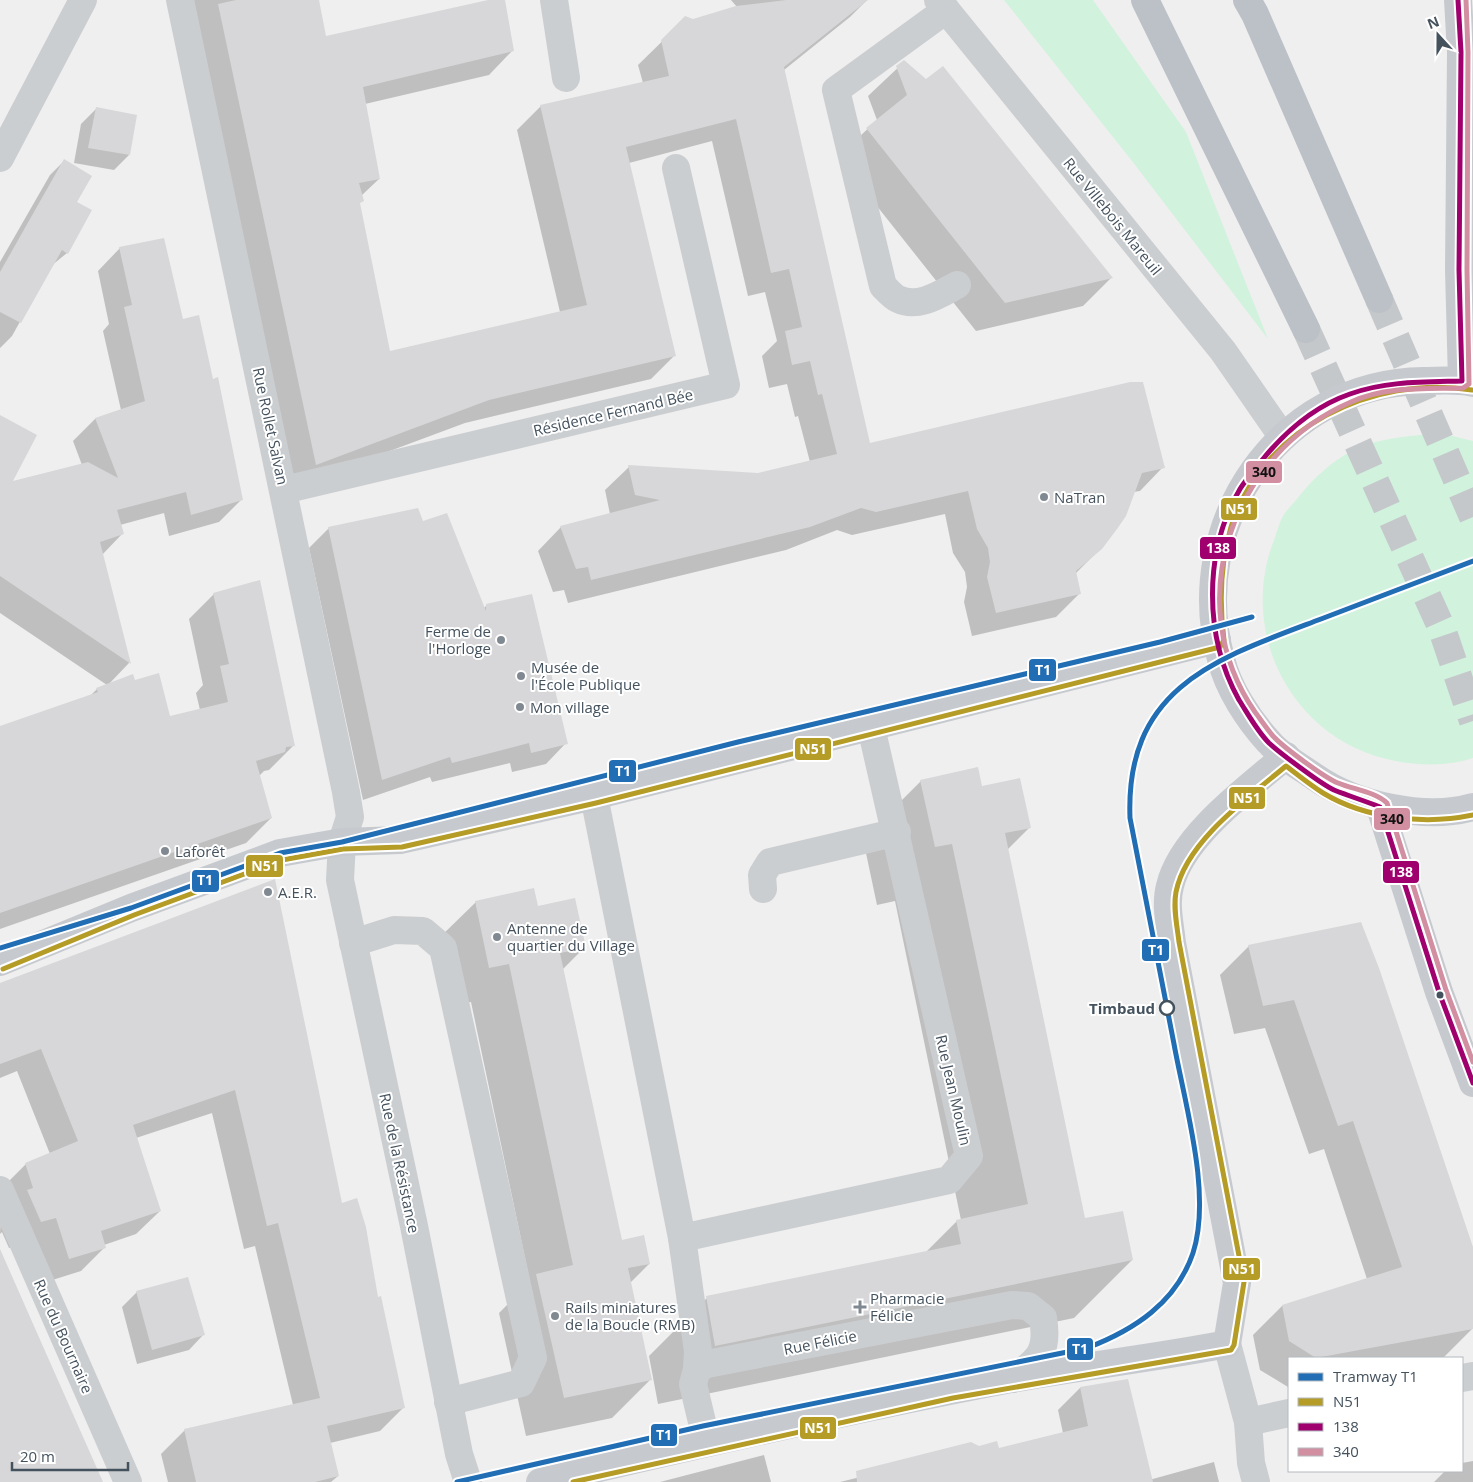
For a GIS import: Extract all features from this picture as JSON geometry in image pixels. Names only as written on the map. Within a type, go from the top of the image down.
[{"type":"highway","points":[[1145,0],[1306,329]]},
{"type":"highway","points":[[1247,0],[1255,14],[1379,299]]},
{"type":"main road","points":[[1458,0],[1461,52],[1459,270],[1467,382],[1396,382],[1349,394],[1306,417],[1282,436],[1240,489],[1221,535],[1214,575],[1213,614],[1216,640],[1230,683],[1248,715],[1269,742],[1286,756],[1332,789],[1380,807],[1419,812],[1473,807]]},
{"type":"main road","points":[[0,962],[131,908],[280,853],[342,842],[400,840],[594,796],[1216,640]]},
{"type":"main road","points":[[1227,1344],[1237,1283],[1172,943],[1168,900],[1169,888],[1177,864],[1197,837],[1241,794],[1286,756]]},
{"type":"main road","points":[[1380,807],[1439,992],[1473,1083]]},
{"type":"main road","name":"Rue Félicie","points":[[540,1482],[707,1443],[1012,1379],[1136,1361],[1227,1344]]},
{"type":"street","points":[[0,158],[82,0]]},
{"type":"street","points":[[554,0],[566,78]]},
{"type":"street","name":"Rue Rollet Salvan","points":[[178,3],[284,490],[303,592],[346,792],[350,816],[342,842]]},
{"type":"street","points":[[942,5],[836,90],[883,286],[898,299],[916,302],[933,298],[957,285]]},
{"type":"street","name":"Rue Villebois Mareuil","points":[[942,5],[1222,351],[1282,436]]},
{"type":"street","name":"Résidence Fernand Bée","points":[[284,490],[726,385],[676,168]]},
{"type":"street","name":"Rue Jean Moulin","points":[[682,1238],[949,1180],[969,1156],[871,727]]},
{"type":"street","points":[[594,796],[682,1238],[698,1351],[697,1369],[693,1384],[707,1443]]},
{"type":"street","points":[[762,889],[762,875],[770,862],[896,832]]},
{"type":"street","name":"Rue de la Résistance","points":[[342,842],[340,880],[414,1226],[459,1454],[468,1482]]},
{"type":"street","points":[[353,943],[394,930],[423,931],[443,948],[533,1358],[521,1383],[448,1402]]},
{"type":"street","name":"Rue du Bournaire","points":[[0,1190],[128,1482]]},
{"type":"street","name":"Rue Félicie","points":[[697,1369],[707,1364],[983,1310],[1012,1305],[1028,1306],[1043,1318],[1045,1338],[1038,1359],[1012,1379]]},
{"type":"street","points":[[1227,1344],[1248,1422],[1251,1463],[1256,1482]]},
{"type":"street","points":[[1248,1422],[1288,1413]]},
{"type":"green space","points":[[1004,0],[1093,0],[1186,132],[1268,339],[1132,161]]},
{"type":"green space","points":[[1444,434],[1473,441],[1473,758],[1441,764],[1408,763],[1387,759],[1353,747],[1324,728],[1300,704],[1281,675],[1269,644],[1263,610],[1265,575],[1274,540],[1283,516],[1311,482],[1330,465],[1363,446],[1385,440],[1408,436]]},
{"type":"building","points":[[236,0],[319,0],[326,36],[488,0],[505,0],[514,51],[363,87],[380,179],[359,183],[364,201],[360,203],[390,351],[587,305],[540,105],[669,76],[661,40],[685,16],[693,19],[736,6],[786,0],[868,0],[784,67],[870,443],[1130,382],[1143,382],[1165,468],[1142,473],[1126,516],[1102,549],[1076,571],[1081,594],[996,613],[987,577],[990,562],[988,548],[977,529],[968,491],[876,512],[861,508],[810,527],[591,580],[588,567],[576,569],[560,526],[660,500],[635,495],[628,465],[758,473],[837,454],[822,394],[818,395],[810,361],[792,365],[785,331],[802,327],[789,269],[771,273],[736,119],[626,147],[676,356],[489,400],[316,465],[218,4]]},
{"type":"building","points":[[904,60],[926,79],[943,66],[1113,278],[1005,303],[866,128],[907,95],[896,66]]},
{"type":"building","points":[[96,107],[137,115],[130,155],[88,148]]},
{"type":"building","points":[[64,159],[92,176],[77,202],[92,210],[68,254],[62,250],[21,323],[0,312],[0,272]]},
{"type":"building","points":[[164,238],[183,319],[199,315],[213,379],[218,377],[243,500],[191,515],[186,492],[117,510],[124,534],[100,542],[131,664],[0,576],[0,415],[37,435],[13,481],[88,462],[118,478],[95,418],[145,401],[124,307],[132,305],[119,247]]},
{"type":"building","points":[[418,508],[423,521],[447,513],[486,611],[486,604],[532,594],[568,744],[531,753],[529,743],[452,763],[450,757],[382,780],[328,527]]},
{"type":"building","points":[[260,580],[295,746],[286,747],[285,752],[256,761],[272,818],[0,913],[0,726],[98,692],[96,688],[133,674],[135,680],[159,673],[170,716],[228,702],[220,666],[229,664],[213,593]]},
{"type":"building","points":[[978,767],[982,786],[1020,778],[1031,828],[1005,833],[1085,1218],[1123,1211],[1133,1260],[715,1346],[706,1296],[961,1244],[956,1220],[1028,1204],[952,844],[935,847],[920,780]]},
{"type":"building","points":[[275,879],[342,1203],[357,1198],[366,1227],[378,1297],[381,1296],[405,1408],[327,1426],[339,1476],[315,1482],[196,1482],[184,1429],[320,1398],[278,1223],[267,1226],[235,1090],[133,1125],[161,1211],[101,1231],[106,1248],[69,1259],[56,1218],[41,1222],[27,1190],[33,1188],[25,1163],[78,1141],[41,1049],[0,1064],[0,983]]},
{"type":"building","points":[[534,888],[538,906],[575,898],[586,948],[560,953],[622,1240],[644,1235],[650,1264],[628,1268],[652,1380],[564,1398],[536,1274],[573,1265],[509,964],[489,968],[475,901]]},
{"type":"building","points":[[1361,922],[1379,968],[1473,1247],[1473,1329],[1321,1357],[1314,1357],[1289,1341],[1282,1305],[1402,1267],[1353,1121],[1338,1126],[1294,1000],[1263,1006],[1248,945]]},
{"type":"building","points":[[0,1249],[30,1317],[103,1482],[0,1482]]},
{"type":"building","points":[[188,1277],[205,1335],[152,1350],[136,1291]]},
{"type":"building","points":[[1128,1379],[1153,1482],[857,1482],[856,1471],[971,1442],[979,1446],[997,1441],[999,1448],[1088,1426],[1080,1387]]},
{"type":"tunnel","points":[[1379,299],[1473,517]]},
{"type":"tunnel","points":[[1306,329],[1442,629],[1473,721]]},
{"type":"tram line","name":"T1","points":[[457,1482],[703,1426],[1087,1348],[1121,1333],[1151,1312],[1176,1286],[1185,1271],[1193,1253],[1198,1230],[1200,1204],[1195,1149],[1190,1121],[1130,818],[1133,773],[1143,737],[1161,707],[1185,684],[1214,664],[1283,633],[1473,561]]},
{"type":"tram line","name":"T1","points":[[0,948],[131,908],[280,853],[342,842],[738,742],[1160,642],[1252,617]]},
{"type":"transit line","name":"138","points":[[1458,0],[1461,52],[1459,270],[1462,381],[1391,384],[1364,390],[1325,405],[1291,429],[1245,482],[1228,514],[1219,540],[1212,594],[1214,622],[1219,649],[1227,675],[1239,700],[1261,733],[1282,754],[1328,787],[1380,807],[1439,992],[1473,1083]]},
{"type":"transit line","name":"340","points":[[1466,0],[1468,52],[1467,270],[1469,384],[1463,388],[1406,389],[1364,397],[1351,402],[1310,425],[1275,456],[1248,493],[1230,535],[1221,579],[1221,624],[1232,669],[1255,712],[1273,736],[1304,762],[1324,775],[1338,783],[1377,796],[1387,803],[1446,990],[1473,1062]]},
{"type":"transit line","name":"N51","points":[[3,969],[134,915],[282,860],[343,849],[402,847],[596,803],[1220,647],[1224,640],[1221,611],[1223,569],[1227,541],[1246,492],[1268,462],[1295,436],[1326,415],[1360,400],[1397,391],[1434,387],[1472,390]]},
{"type":"transit line","name":"N51","points":[[573,1482],[953,1398],[1231,1350],[1234,1345],[1244,1282],[1179,942],[1175,898],[1182,873],[1192,855],[1205,838],[1238,806],[1286,766],[1323,793],[1340,802],[1377,814],[1396,818],[1416,819],[1455,818],[1473,815]]},
{"type":"place","name":"NaTran","points":[[1044,497]]},
{"type":"place","name":"Ferme de l'Horloge","points":[[501,640]]},
{"type":"place","name":"Musée de l'École Publique","points":[[521,676]]},
{"type":"place","name":"Mon village","points":[[520,707]]},
{"type":"place","name":"Laforêt","points":[[165,851]]},
{"type":"place","name":"A.E.R.","points":[[268,892]]},
{"type":"place","name":"Antenne de quartier du Village","points":[[497,937]]},
{"type":"place","name":"Timbaud","points":[[1167,1008]]},
{"type":"place","name":"Pharmacie Félicie","points":[[860,1307]]},
{"type":"place","name":"Rails miniatures de la Boucle (RMB)","points":[[555,1316]]}]
